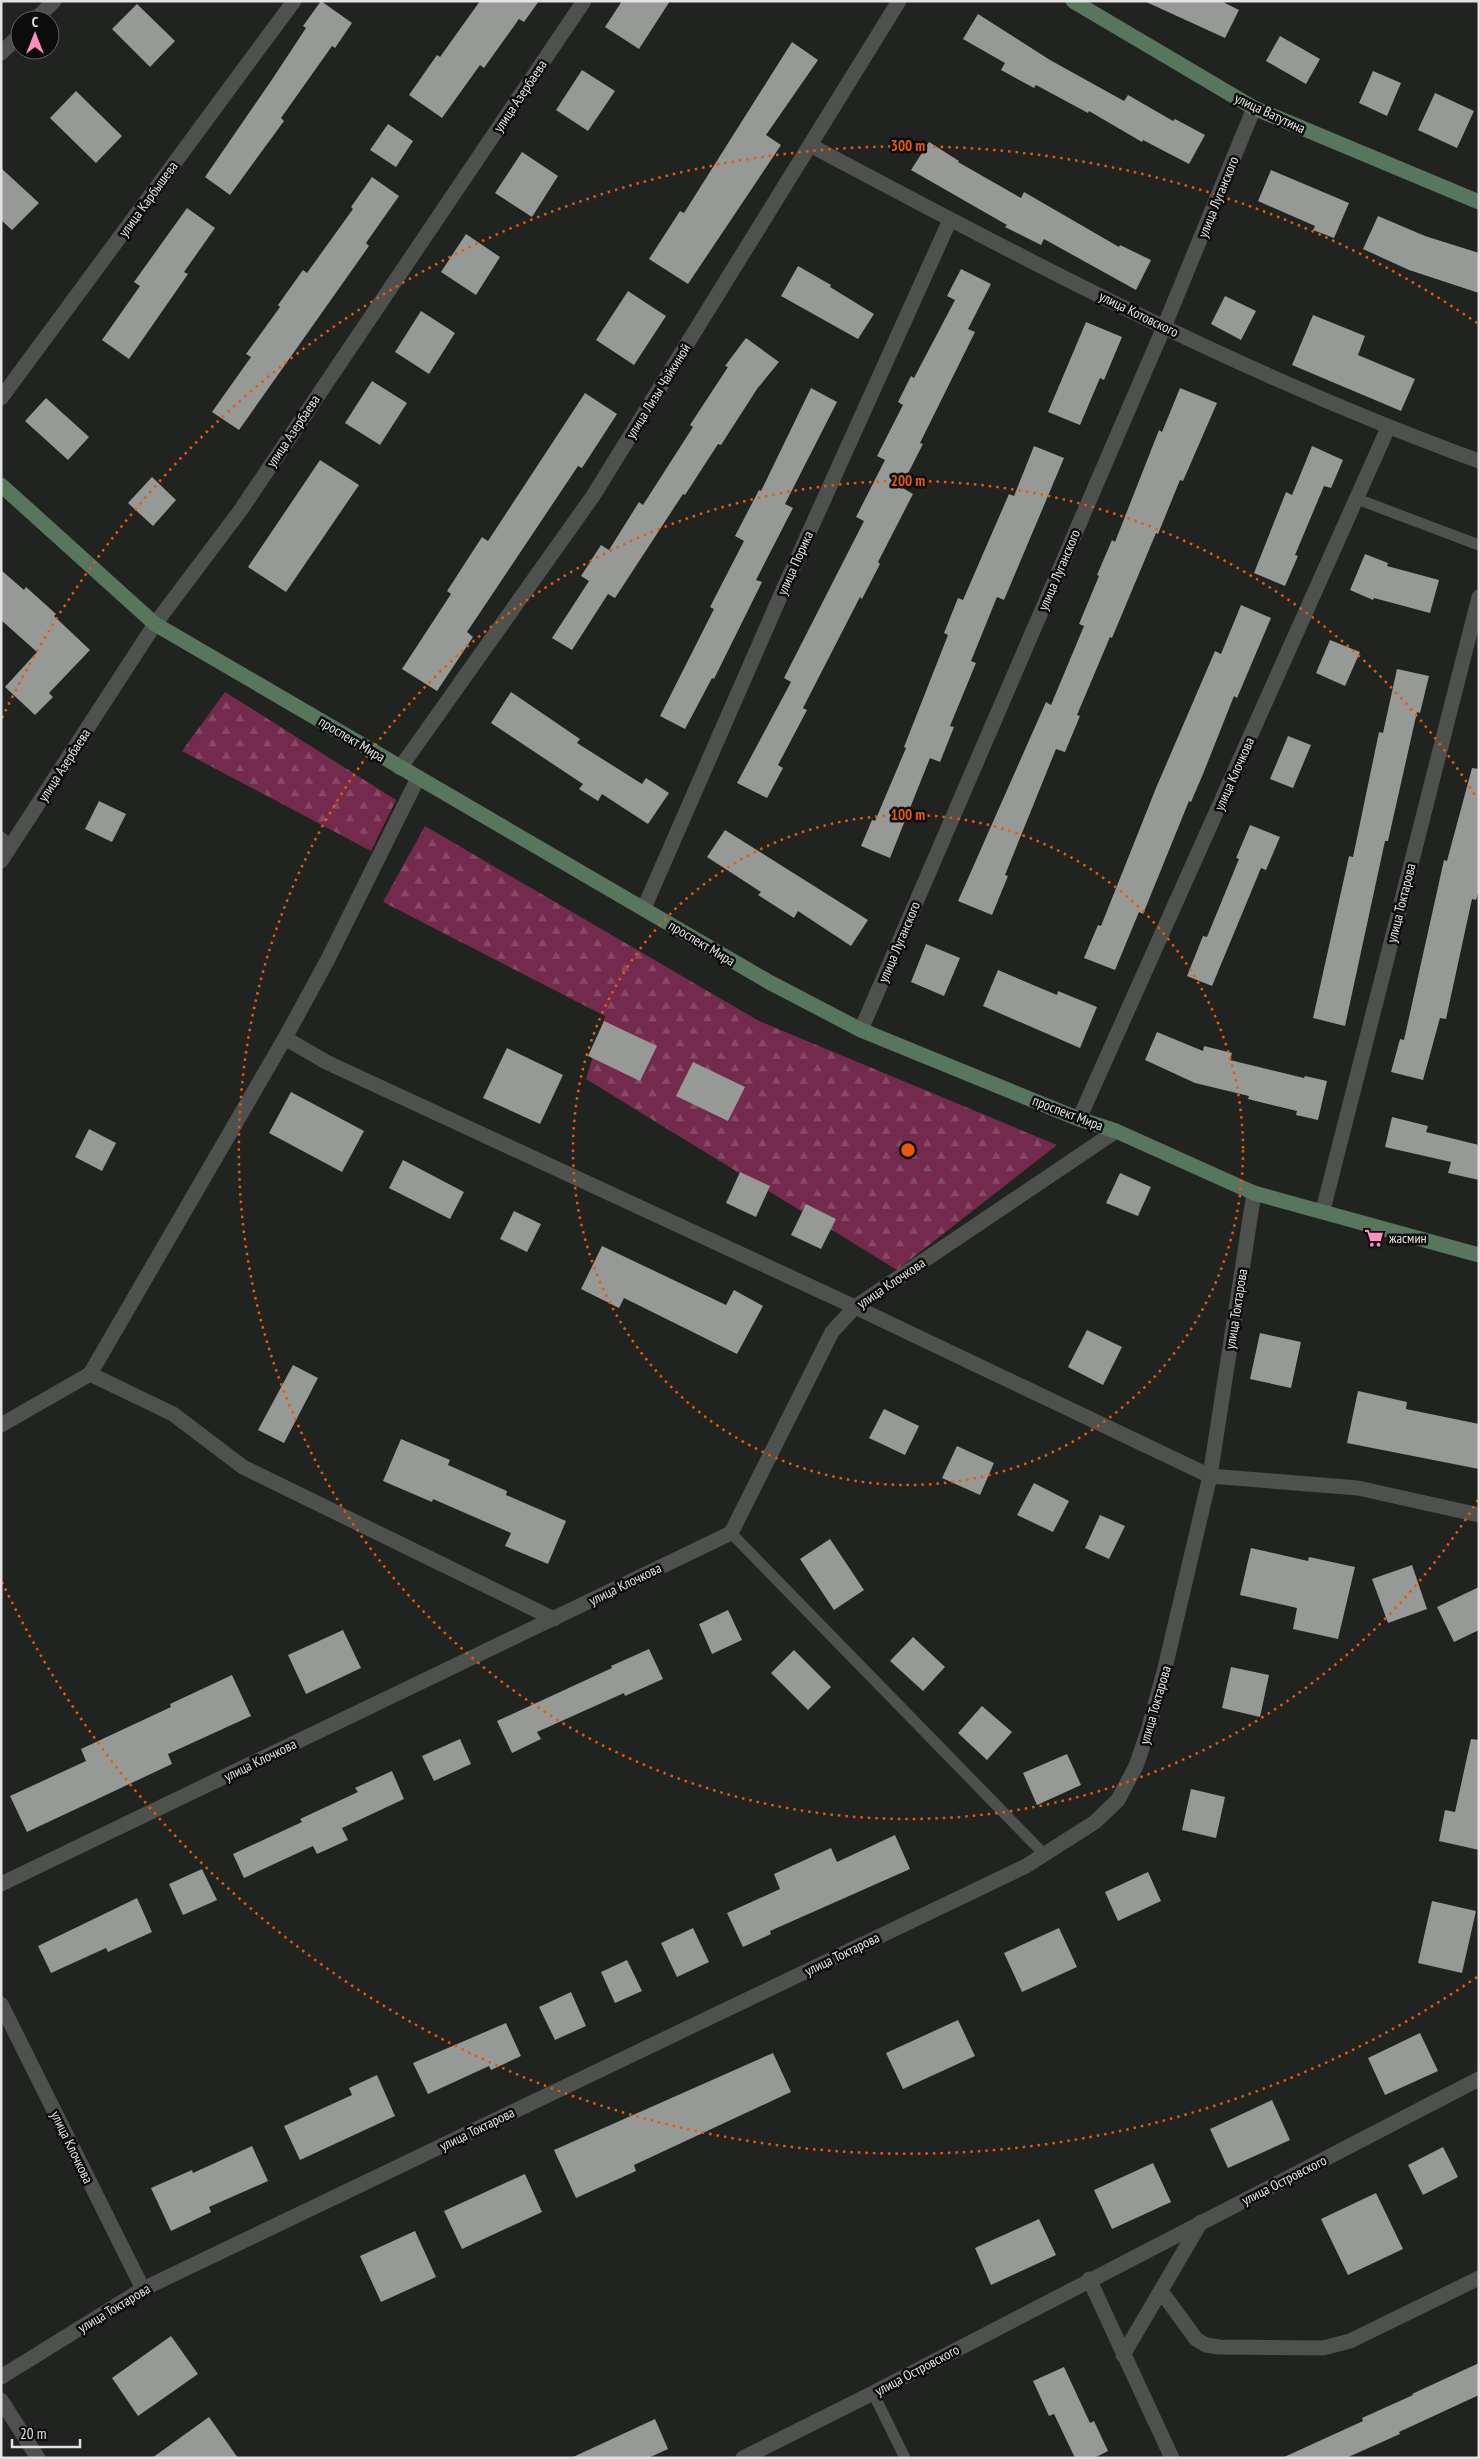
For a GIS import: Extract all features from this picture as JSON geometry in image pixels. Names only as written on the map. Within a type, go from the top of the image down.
[{"type":"main road","name":"улица Ватутина","points":[[1073,1],[1254,108],[1479,202]]},
{"type":"main road","name":"проспект Мира","points":[[1,485],[155,624],[769,982],[861,1030],[1079,1119],[1116,1131],[1254,1193],[1323,1210],[1479,1255]]},
{"type":"street","points":[[45,10],[54,1]]},
{"type":"street","name":"улица Карбышева","points":[[1,398],[294,1]]},
{"type":"street","name":"улица Азербаева","points":[[1,861],[7,841],[155,624],[240,511],[584,1]]},
{"type":"street","name":"улица Лизы Чайкиной","points":[[400,768],[593,496],[899,1]]},
{"type":"street","name":"улица Луганского","points":[[861,1030],[1164,327],[1254,108]]},
{"type":"street","name":"улица Котовского","points":[[810,145],[950,220],[1164,327],[1388,428],[1479,460]]},
{"type":"street","name":"улица Порика","points":[[644,908],[783,590],[950,220]]},
{"type":"street","name":"улица Клочкова","points":[[1079,1119],[1388,428]]},
{"type":"street","name":"улица Токтарова","points":[[1323,1210],[1479,597]]},
{"type":"street","points":[[1,1425],[90,1374],[285,1038],[327,961],[418,778]]},
{"type":"street","points":[[285,1038],[326,1062],[855,1307],[1210,1476],[1358,1488],[1479,1515]]},
{"type":"street","name":"улица Клочкова","points":[[1,1884],[731,1533],[832,1332],[855,1307],[1116,1131]]},
{"type":"street","name":"улица Токтарова","points":[[1,2377],[143,2289],[1026,1866],[1095,1822],[1118,1800],[1136,1766],[1166,1668],[1210,1476],[1254,1193]]},
{"type":"street","points":[[90,1374],[173,1414],[243,1468],[554,1618]]},
{"type":"street","name":"улица Клочкова","points":[[1,2004],[143,2289]]},
{"type":"street","name":"улица Островского","points":[[743,2458],[873,2393],[1089,2279],[1479,2079]]},
{"type":"street","points":[[1123,2355],[1201,2222]]},
{"type":"street","points":[[1161,2291],[1196,2339],[1206,2345],[1219,2347],[1323,2348],[1350,2341],[1479,2278]]},
{"type":"street","points":[[1089,2279],[1172,2458]]},
{"type":"street","points":[[1,2400],[38,2458]]},
{"type":"lane","points":[[1357,499],[1479,545]]},
{"type":"lane","points":[[731,1533],[1044,1854]]},
{"type":"lane","points":[[873,2393],[905,2458]]},
{"type":"green space","points":[[225,692],[396,800],[371,851],[182,751]]},
{"type":"green space","points":[[425,826],[759,1021],[1057,1145],[897,1270],[586,1079],[605,1016],[383,902]]},
{"type":"building","points":[[321,1],[352,23],[335,48],[332,46],[281,118],[284,121],[230,195],[205,177],[306,28],[303,26]]},
{"type":"building","points":[[480,1],[539,1],[524,22],[519,19],[484,68],[480,65],[442,118],[409,95],[437,55],[440,57]]},
{"type":"building","points":[[622,1],[670,1],[639,49],[605,27]]},
{"type":"building","points":[[1144,1],[1221,1],[1239,10],[1225,38]]},
{"type":"building","points":[[137,4],[175,41],[150,67],[112,29]]},
{"type":"building","points":[[978,14],[1050,60],[1124,101],[1128,95],[1173,121],[1175,119],[1205,135],[1189,164],[1143,140],[1142,142],[1089,111],[1088,113],[1036,85],[1034,88],[1001,70],[1005,63],[963,39]]},
{"type":"building","points":[[1280,36],[1320,59],[1306,84],[1266,61]]},
{"type":"building","points":[[792,42],[818,60],[766,135],[781,145],[688,284],[649,259],[680,211],[684,213]]},
{"type":"building","points":[[582,70],[615,91],[588,131],[556,110]]},
{"type":"building","points":[[1373,71],[1401,83],[1387,116],[1359,103]]},
{"type":"building","points":[[76,91],[122,136],[96,163],[50,118]]},
{"type":"building","points":[[1435,93],[1474,111],[1457,148],[1418,130]]},
{"type":"building","points":[[388,124],[413,141],[396,167],[370,150]]},
{"type":"building","points":[[929,142],[958,162],[1021,198],[1024,192],[1119,247],[1120,245],[1151,260],[1136,290],[1044,239],[1041,245],[1005,227],[1007,225],[911,170]]},
{"type":"building","points":[[522,152],[558,176],[532,217],[495,193]]},
{"type":"building","points":[[1,168],[39,203],[12,230],[1,220]]},
{"type":"building","points":[[1271,170],[1349,203],[1334,238],[1313,230],[1315,226],[1258,201]]},
{"type":"building","points":[[372,177],[399,196],[366,243],[369,246],[239,430],[212,412],[251,357],[246,354],[280,307],[278,305],[303,270],[307,273],[353,209],[351,207]]},
{"type":"building","points":[[187,208],[215,228],[184,272],[188,274],[129,359],[102,340],[140,286],[134,282]]},
{"type":"building","points":[[1378,216],[1425,236],[1479,253],[1479,293],[1409,270],[1363,249]]},
{"type":"building","points":[[466,234],[500,257],[476,295],[441,272]]},
{"type":"building","points":[[798,266],[831,285],[830,287],[874,314],[858,339],[781,296]]},
{"type":"building","points":[[961,269],[991,284],[968,329],[975,332],[920,443],[923,444],[901,487],[913,494],[878,562],[880,564],[862,599],[860,597],[803,708],[807,710],[778,765],[783,768],[767,798],[737,783],[791,682],[784,678],[864,521],[856,517],[885,460],[877,456],[903,405],[898,402],[911,376],[914,378],[955,300],[947,296]]},
{"type":"building","points":[[628,291],[666,316],[634,365],[596,340]]},
{"type":"building","points":[[1225,296],[1256,311],[1241,340],[1211,324]]},
{"type":"building","points":[[421,311],[455,333],[429,374],[395,352]]},
{"type":"building","points":[[1313,315],[1365,336],[1358,355],[1415,379],[1401,411],[1292,365]]},
{"type":"building","points":[[1086,322],[1122,337],[1104,380],[1100,378],[1080,425],[1048,412]]},
{"type":"building","points":[[746,338],[779,362],[757,389],[721,445],[718,444],[685,495],[683,494],[615,598],[608,594],[572,650],[552,638],[589,581],[581,576],[601,545],[609,550],[639,502],[643,505],[693,427],[690,425],[728,367],[725,366]]},
{"type":"building","points":[[372,381],[407,403],[380,445],[345,423]]},
{"type":"building","points":[[811,388],[837,402],[785,504],[793,508],[756,580],[762,582],[714,679],[712,678],[685,729],[660,716],[714,609],[710,607],[744,541],[735,536],[759,490],[761,491]]},
{"type":"building","points":[[1180,388],[1217,403],[1183,481],[1180,480],[1158,534],[1156,533],[1112,638],[1110,637],[1077,715],[1080,716],[1065,752],[1056,749],[1005,875],[1008,876],[992,915],[958,901],[1046,702],[1051,705],[1084,626],[1079,624],[1099,576],[1097,575],[1112,540],[1115,542],[1159,430],[1162,432]]},
{"type":"building","points":[[585,393],[617,414],[582,468],[578,466],[467,632],[473,637],[437,691],[402,669],[451,594],[447,591],[482,537],[488,541]]},
{"type":"building","points":[[46,398],[89,437],[68,460],[25,421]]},
{"type":"building","points":[[1034,446],[1064,458],[1004,600],[997,597],[971,661],[976,663],[950,726],[954,727],[940,762],[930,758],[890,858],[861,846],[872,820],[875,821],[906,748],[904,747],[948,635],[944,633],[958,598],[963,600],[1009,494],[1014,496]]},
{"type":"building","points":[[1312,446],[1343,460],[1331,488],[1324,486],[1295,555],[1298,556],[1285,586],[1254,573],[1286,492],[1292,495]]},
{"type":"building","points":[[320,460],[359,485],[286,592],[248,567]]},
{"type":"building","points":[[152,477],[176,500],[153,526],[128,503]]},
{"type":"building","points":[[1365,554],[1388,563],[1387,566],[1439,580],[1430,613],[1374,598],[1373,600],[1350,590]]},
{"type":"building","points":[[1,570],[24,590],[26,587],[56,614],[54,616],[90,650],[49,693],[53,697],[35,715],[5,687],[37,652],[1,620]]},
{"type":"building","points":[[1241,605],[1271,618],[1237,698],[1234,696],[1143,914],[1139,912],[1115,970],[1084,958],[1098,925],[1101,926],[1156,788],[1215,651],[1221,654]]},
{"type":"building","points":[[1330,640],[1360,652],[1345,686],[1316,673]]},
{"type":"building","points":[[1397,669],[1429,676],[1420,713],[1417,712],[1388,841],[1385,841],[1345,1026],[1313,1018],[1349,856],[1353,857],[1379,732],[1383,733]]},
{"type":"building","points":[[511,692],[580,739],[577,743],[642,784],[646,778],[669,793],[648,824],[602,794],[598,801],[579,789],[583,784],[491,723]]},
{"type":"building","points":[[1288,736],[1311,745],[1293,788],[1270,779]]},
{"type":"building","points":[[1472,768],[1479,769],[1479,890],[1476,900],[1472,899],[1446,1019],[1440,1018],[1423,1080],[1391,1072],[1400,1039],[1404,1040],[1444,860],[1447,861]]},
{"type":"building","points":[[99,801],[126,814],[112,842],[85,829]]},
{"type":"building","points":[[1250,825],[1280,837],[1266,870],[1261,868],[1212,986],[1187,976],[1203,936],[1207,937],[1239,859],[1236,858]]},
{"type":"building","points":[[725,830],[868,920],[851,946],[798,911],[794,918],[758,895],[761,892],[707,857]]},
{"type":"building","points":[[926,944],[960,958],[944,996],[911,982]]},
{"type":"building","points":[[998,970],[1057,995],[1058,991],[1097,1007],[1080,1048],[983,1006]]},
{"type":"building","points":[[604,1021],[657,1046],[640,1081],[588,1056]]},
{"type":"building","points":[[1157,1032],[1203,1051],[1204,1046],[1232,1053],[1230,1060],[1304,1078],[1305,1076],[1327,1081],[1318,1120],[1296,1115],[1297,1111],[1248,1099],[1249,1096],[1195,1083],[1145,1060]]},
{"type":"building","points":[[507,1048],[563,1075],[540,1124],[483,1098]]},
{"type":"building","points":[[693,1062],[745,1087],[728,1121],[676,1096]]},
{"type":"building","points":[[291,1092],[364,1131],[342,1172],[269,1133]]},
{"type":"building","points":[[1392,1117],[1428,1126],[1426,1132],[1479,1145],[1479,1180],[1448,1173],[1451,1162],[1385,1147]]},
{"type":"building","points":[[89,1129],[116,1143],[102,1171],[75,1157]]},
{"type":"building","points":[[403,1160],[464,1192],[450,1219],[389,1188]]},
{"type":"building","points":[[740,1172],[770,1186],[756,1217],[726,1203]]},
{"type":"building","points":[[1120,1173],[1151,1187],[1138,1216],[1106,1203]]},
{"type":"building","points":[[806,1204],[836,1219],[821,1249],[791,1235]]},
{"type":"building","points":[[514,1211],[541,1224],[527,1252],[500,1239]]},
{"type":"building","points":[[602,1246],[726,1305],[734,1290],[763,1306],[737,1354],[624,1298],[619,1308],[581,1289]]},
{"type":"building","points":[[1087,1330],[1122,1347],[1103,1385],[1068,1367]]},
{"type":"building","points":[[1260,1333],[1301,1342],[1291,1388],[1250,1379]]},
{"type":"building","points":[[293,1365],[318,1378],[284,1443],[258,1430]]},
{"type":"building","points":[[1358,1391],[1407,1402],[1406,1409],[1479,1424],[1479,1469],[1347,1443]]},
{"type":"building","points":[[884,1409],[919,1426],[905,1455],[869,1438]]},
{"type":"building","points":[[401,1439],[450,1460],[448,1465],[507,1491],[506,1495],[566,1521],[548,1564],[505,1546],[511,1533],[433,1499],[432,1502],[383,1481]]},
{"type":"building","points":[[957,1446],[994,1463],[980,1495],[942,1478]]},
{"type":"building","points":[[1034,1483],[1069,1501],[1053,1532],[1017,1515]]},
{"type":"building","points":[[1100,1515],[1125,1526],[1109,1559],[1085,1548]]},
{"type":"building","points":[[830,1539],[864,1590],[834,1610],[800,1559]]},
{"type":"building","points":[[1251,1548],[1308,1561],[1309,1557],[1355,1567],[1338,1639],[1293,1629],[1297,1608],[1240,1595]]},
{"type":"building","points":[[1412,1565],[1427,1609],[1388,1623],[1372,1579]]},
{"type":"building","points":[[1479,1587],[1479,1630],[1454,1642],[1437,1607]]},
{"type":"building","points":[[728,1610],[742,1640],[712,1654],[699,1624]]},
{"type":"building","points":[[343,1630],[361,1668],[306,1694],[288,1655]]},
{"type":"building","points":[[913,1637],[945,1667],[923,1691],[890,1661]]},
{"type":"building","points":[[649,1649],[663,1679],[625,1696],[624,1693],[537,1732],[541,1739],[512,1753],[497,1721]]},
{"type":"building","points":[[794,1650],[831,1687],[808,1710],[771,1673]]},
{"type":"building","points":[[1231,1667],[1269,1675],[1260,1717],[1222,1708]]},
{"type":"building","points":[[232,1675],[251,1716],[168,1754],[172,1764],[27,1832],[10,1796],[86,1761],[81,1749],[171,1707],[170,1704]]},
{"type":"building","points":[[982,1706],[1012,1732],[987,1760],[958,1733]]},
{"type":"building","points":[[460,1739],[471,1764],[434,1781],[422,1756]]},
{"type":"building","points":[[1471,1739],[1479,1740],[1479,1850],[1439,1841],[1445,1810],[1455,1812]]},
{"type":"building","points":[[1067,1754],[1081,1785],[1037,1805],[1023,1773]]},
{"type":"building","points":[[392,1771],[404,1799],[342,1828],[348,1840],[317,1854],[313,1846],[244,1878],[233,1854],[302,1822],[300,1819],[358,1792],[355,1788]]},
{"type":"building","points":[[1191,1789],[1225,1797],[1216,1838],[1182,1830]]},
{"type":"building","points":[[895,1835],[910,1869],[770,1931],[771,1934],[743,1947],[727,1913],[780,1889],[774,1874],[831,1848],[837,1862]]},
{"type":"building","points":[[202,1869],[217,1900],[183,1915],[169,1884]]},
{"type":"building","points":[[1148,1872],[1161,1901],[1118,1921],[1105,1892]]},
{"type":"building","points":[[137,1898],[152,1932],[108,1952],[106,1948],[51,1973],[38,1946]]},
{"type":"building","points":[[1432,1901],[1476,1911],[1462,1973],[1418,1963]]},
{"type":"building","points":[[693,1928],[709,1962],[677,1977],[661,1943]]},
{"type":"building","points":[[1059,1928],[1077,1967],[1022,1992],[1004,1953]]},
{"type":"building","points":[[627,1960],[642,1991],[615,2003],[601,1972]]},
{"type":"building","points":[[571,1992],[586,2026],[555,2040],[539,2007]]},
{"type":"building","points":[[958,2020],[975,2056],[903,2089],[886,2053]]},
{"type":"building","points":[[506,2023],[521,2056],[491,2070],[489,2066],[428,2094],[413,2063]]},
{"type":"building","points":[[1420,2033],[1438,2071],[1385,2095],[1368,2058]]},
{"type":"building","points":[[773,2053],[791,2092],[634,2165],[636,2171],[576,2198],[554,2150]]},
{"type":"building","points":[[377,2075],[395,2116],[300,2160],[284,2126],[352,2095],[349,2088]]},
{"type":"building","points":[[1272,2100],[1290,2140],[1228,2168],[1210,2129]]},
{"type":"building","points":[[252,2146],[268,2181],[209,2207],[211,2212],[171,2231],[151,2188],[192,2170],[193,2173]]},
{"type":"building","points":[[1443,2147],[1458,2177],[1423,2195],[1408,2165]]},
{"type":"building","points":[[1153,2163],[1171,2202],[1112,2229],[1094,2190]]},
{"type":"building","points":[[525,2174],[542,2212],[462,2249],[444,2211]]},
{"type":"building","points":[[1376,2193],[1403,2249],[1348,2275],[1321,2219]]},
{"type":"building","points":[[1039,2219],[1056,2255],[991,2285],[975,2248]]},
{"type":"building","points":[[415,2231],[436,2277],[381,2302],[360,2256]]},
{"type":"building","points":[[171,2336],[198,2374],[138,2416],[112,2378]]},
{"type":"building","points":[[1479,2363],[1479,2395],[1399,2432],[1400,2434],[1346,2458],[1282,2458],[1363,2421],[1362,2418]]},
{"type":"building","points":[[1064,2367],[1090,2423],[1094,2421],[1108,2451],[1094,2458],[1075,2458],[1054,2414],[1049,2416],[1033,2381]]},
{"type":"building","points":[[209,2417],[238,2458],[152,2458]]},
{"type":"building","points":[[655,2419],[668,2449],[648,2458],[571,2458]]},
{"type":"place","name":"жасмин","points":[[1374,1238]]}]
